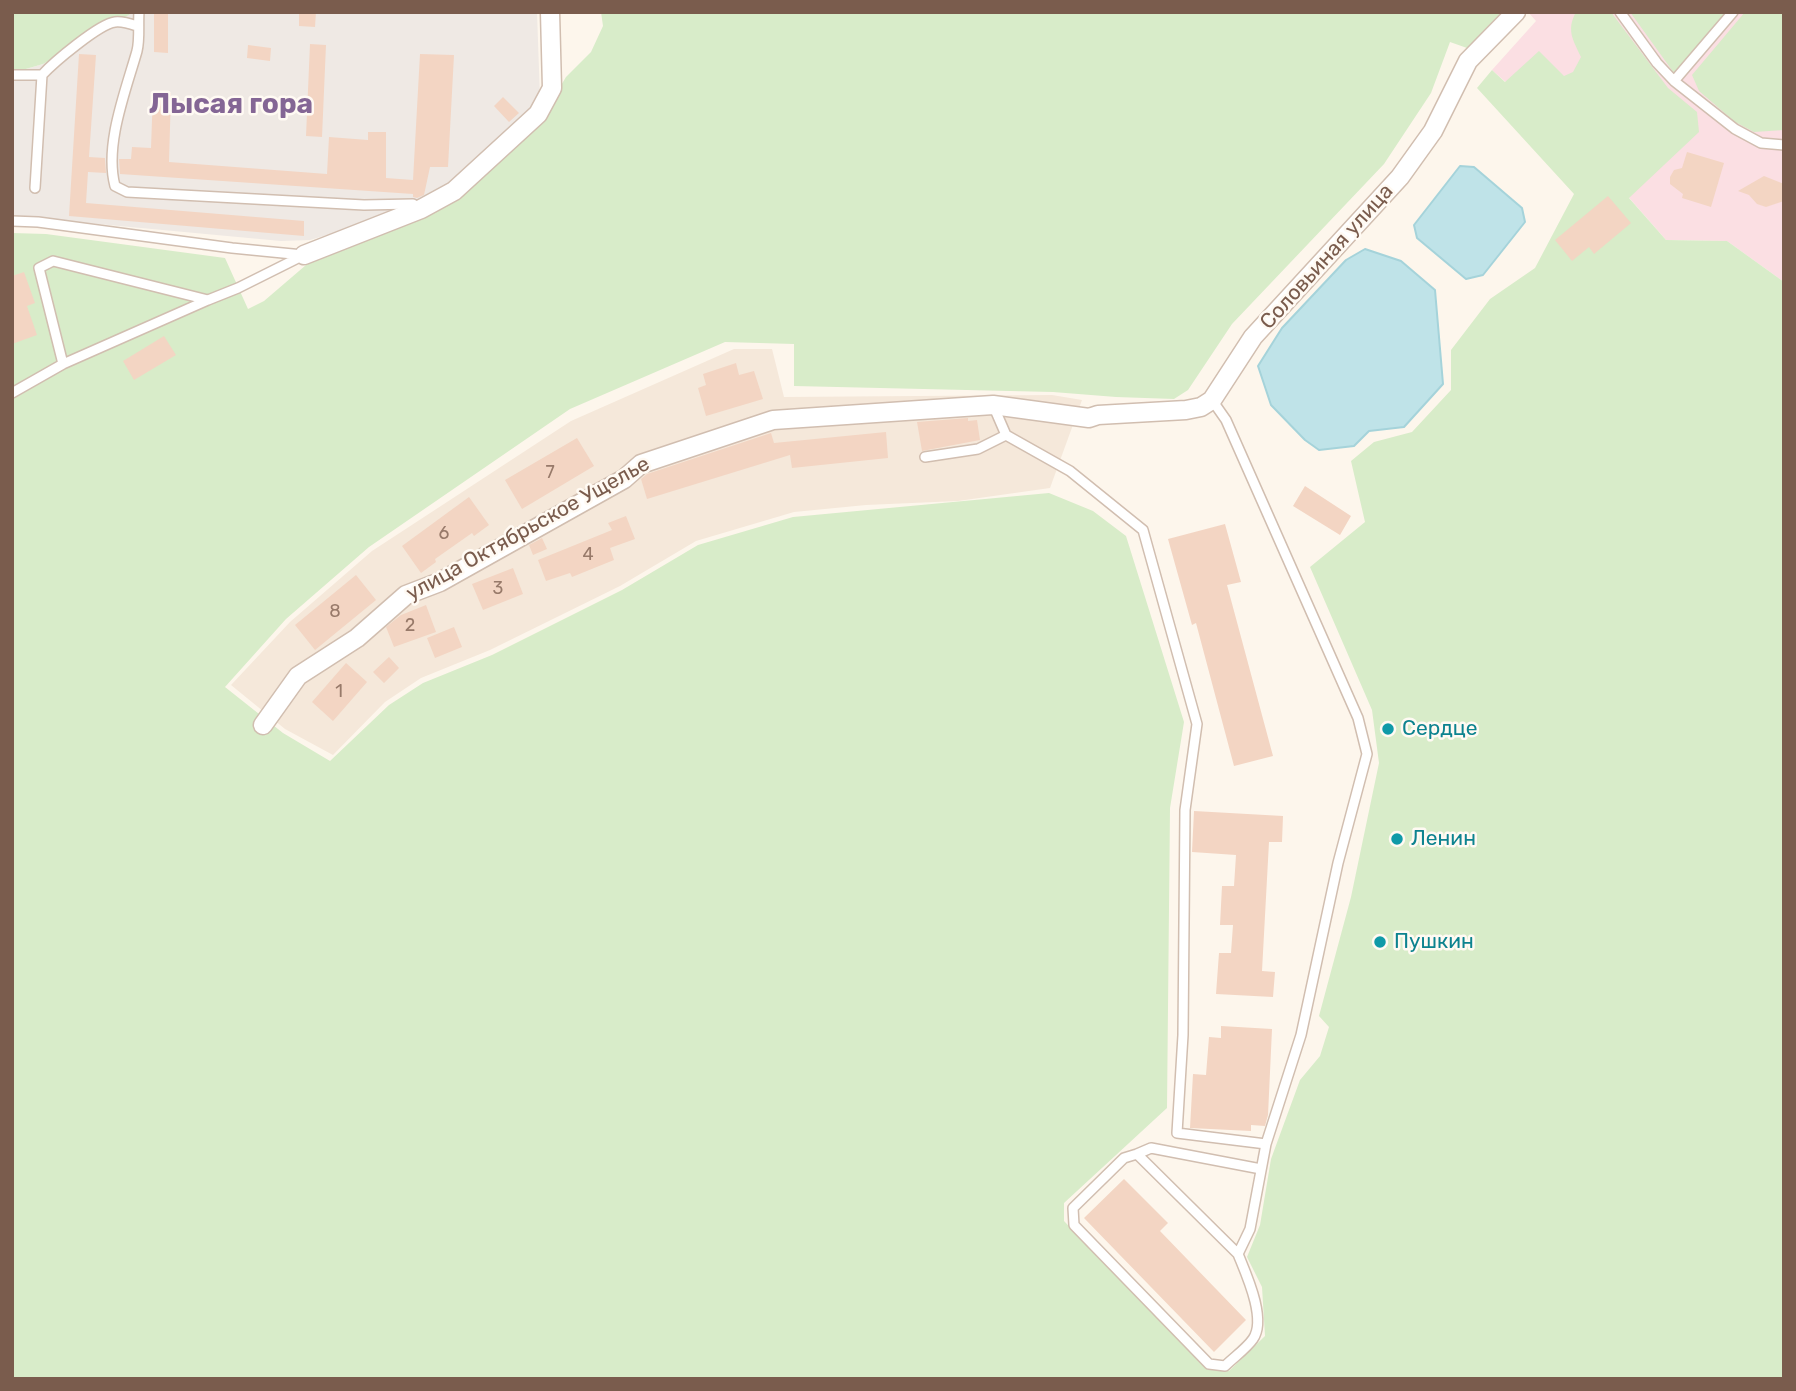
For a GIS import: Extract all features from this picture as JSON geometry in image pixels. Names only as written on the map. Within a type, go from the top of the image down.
[{"type":"street","points":[[304,255],[421,209],[454,191],[538,114],[552,88],[550,12]]},
{"type":"street","name":"Соловьиная улица","points":[[1212,400],[1253,337],[1400,177],[1433,131],[1468,61],[1516,12]]},
{"type":"street","name":"улица Октябрьское Ущелье","points":[[263,725],[298,676],[357,638],[406,595],[440,582],[624,479],[641,464],[773,420],[993,405],[1089,418],[1098,415],[1186,410],[1201,407],[1212,400]]},
{"type":"lane","points":[[139,12],[138,47],[118,118],[111,171],[115,186],[127,192],[364,205],[412,204],[421,209]]},
{"type":"lane","points":[[1620,12],[1657,63],[1674,81],[1735,130],[1761,143],[1784,145]]},
{"type":"lane","points":[[1674,81],[1734,12]]},
{"type":"lane","points":[[36,188],[42,75],[53,63],[105,26],[117,21],[137,26]]},
{"type":"lane","points":[[12,75],[42,75]]},
{"type":"lane","points":[[12,221],[304,255]]},
{"type":"lane","points":[[12,393],[63,364],[238,288],[304,255]]},
{"type":"lane","points":[[63,364],[38,268],[53,261],[208,300]]},
{"type":"lane","points":[[1212,400],[1226,420],[1358,718],[1367,754],[1338,863],[1301,1035],[1266,1144],[1250,1229],[1238,1254]]},
{"type":"lane","points":[[993,405],[1006,435],[1070,471],[1143,530],[1197,724],[1185,810],[1183,1035],[1177,1133],[1266,1144]]},
{"type":"lane","points":[[925,457],[978,449],[1006,435]]},
{"type":"lane","points":[[1137,1154],[1238,1254],[1254,1295],[1257,1324],[1255,1337],[1225,1366],[1209,1364],[1074,1225],[1073,1208],[1124,1158],[1151,1149],[1261,1169]]},
{"type":"shaded area","points":[[134,12],[537,12],[540,98],[533,111],[454,183],[407,211],[310,240],[281,241],[12,216],[12,73],[43,64]]},
{"type":"shaded area","points":[[1528,12],[1784,12],[1784,282],[1727,241],[1666,240],[1604,169],[1492,70],[1536,21]]},
{"type":"shaded area","points":[[734,349],[772,349],[784,397],[1052,395],[1082,400],[1050,488],[958,501],[866,505],[794,512],[696,541],[620,586],[490,650],[421,678],[385,702],[333,755],[285,729],[231,685],[290,622],[372,551],[571,421]]},
{"type":"green space","points":[[12,12],[134,12],[43,64],[12,73]]},
{"type":"green space","points":[[601,12],[1502,12],[1467,48],[1450,42],[1431,93],[1384,164],[1232,324],[1188,390],[1174,399],[1053,392],[794,386],[794,344],[725,342],[570,409],[369,547],[286,619],[225,687],[283,733],[330,761],[389,705],[423,683],[492,655],[622,590],[698,545],[793,517],[1049,493],[1093,511],[1126,536],[1184,722],[1170,808],[1167,1108],[1064,1203],[1064,1221],[1204,1365],[1229,1371],[1265,1336],[1262,1287],[1247,1257],[1260,1225],[1271,1159],[1300,1080],[1320,1056],[1329,1027],[1319,1016],[1351,897],[1379,763],[1372,710],[1310,567],[1365,522],[1351,461],[1374,442],[1412,432],[1451,390],[1451,350],[1490,299],[1535,268],[1574,194],[1477,88],[1492,70],[1505,82],[1539,51],[1564,76],[1573,72],[1581,57],[1571,30],[1576,12],[1611,12],[1668,88],[1697,112],[1699,132],[1629,198],[1666,240],[1727,241],[1784,282],[1784,1379],[12,1379],[12,233],[46,234],[225,258],[248,309],[264,301],[306,265],[456,199],[542,117],[566,77],[591,52],[603,26]]},
{"type":"green space","points":[[1630,12],[1726,12],[1674,73]]},
{"type":"green space","points":[[1745,12],[1784,12],[1784,130],[1754,132],[1735,122],[1699,91],[1692,75]]},
{"type":"water","points":[[1460,166],[1474,167],[1522,208],[1525,222],[1483,275],[1466,279],[1417,238],[1414,225]]},
{"type":"water","points":[[1365,249],[1401,261],[1435,290],[1443,384],[1404,427],[1369,431],[1354,446],[1319,450],[1305,440],[1271,405],[1258,366],[1282,328],[1346,260]]},
{"type":"building","points":[[154,12],[168,12],[168,53],[154,52]]},
{"type":"building","points":[[299,12],[316,12],[315,27],[299,26]]},
{"type":"building","points":[[310,44],[326,45],[322,137],[306,136]]},
{"type":"building","points":[[248,45],[271,48],[270,61],[247,58]]},
{"type":"building","points":[[79,54],[96,55],[89,157],[105,158],[106,173],[88,172],[86,203],[304,221],[304,236],[69,216]]},
{"type":"building","points":[[420,54],[454,55],[448,167],[430,167],[424,195],[417,198],[413,197],[413,194],[120,174],[119,159],[131,159],[132,147],[151,148],[153,92],[171,93],[169,162],[327,174],[329,137],[368,140],[368,132],[386,132],[386,178],[413,180]]},
{"type":"building","points":[[503,97],[519,113],[509,122],[494,106]]},
{"type":"building","points":[[1687,152],[1724,163],[1711,207],[1682,198],[1683,194],[1670,184],[1670,177],[1674,170],[1682,168]]},
{"type":"building","points":[[1764,176],[1784,184],[1784,201],[1766,207],[1738,191]]},
{"type":"building","points":[[1608,196],[1631,223],[1594,254],[1589,247],[1572,261],[1555,240]]},
{"type":"building","points":[[24,272],[35,303],[27,306],[37,335],[12,344],[12,276]]},
{"type":"building","points":[[164,336],[176,355],[134,380],[123,361]]},
{"type":"building","points":[[736,363],[739,375],[754,371],[763,399],[706,416],[698,388],[706,385],[703,374]]},
{"type":"building","points":[[968,418],[968,421],[977,420],[980,440],[922,451],[917,422]]},
{"type":"building","points":[[886,432],[888,458],[792,468],[790,455],[647,499],[641,479],[647,474],[771,433],[774,443]]},
{"type":"building","points":[[577,438],[594,466],[522,509],[505,480]]},
{"type":"building","points":[[1305,486],[1351,516],[1340,535],[1293,506]]},
{"type":"building","points":[[469,497],[489,525],[474,536],[472,533],[435,559],[436,562],[421,573],[402,546]]},
{"type":"building","points":[[626,516],[635,539],[610,548],[614,560],[572,577],[570,573],[546,581],[538,560],[612,530],[608,523]]},
{"type":"building","points":[[1225,524],[1241,582],[1227,585],[1273,756],[1234,766],[1196,623],[1192,625],[1168,539]]},
{"type":"building","points":[[542,538],[547,549],[533,555],[529,545]]},
{"type":"building","points":[[513,568],[523,594],[483,610],[472,584]]},
{"type":"building","points":[[356,575],[376,600],[315,650],[295,625]]},
{"type":"building","points":[[426,605],[436,632],[394,647],[386,627],[401,615]]},
{"type":"building","points":[[454,627],[462,647],[435,658],[427,638]]},
{"type":"building","points":[[389,657],[399,668],[384,683],[373,672]]},
{"type":"building","points":[[346,663],[367,682],[333,721],[312,702]]},
{"type":"building","points":[[1194,811],[1283,816],[1282,842],[1269,842],[1262,971],[1275,972],[1273,997],[1216,994],[1219,953],[1231,953],[1233,925],[1220,925],[1222,886],[1234,886],[1236,855],[1192,852]]},
{"type":"building","points":[[1221,1026],[1272,1029],[1268,1115],[1265,1126],[1251,1125],[1251,1131],[1190,1128],[1193,1074],[1206,1075],[1209,1037],[1221,1038]]},
{"type":"building","points":[[1124,1179],[1168,1223],[1160,1231],[1246,1320],[1214,1352],[1084,1218]]},
{"type":"place","name":"Сердце","points":[[1388,729]]},
{"type":"place","name":"Ленин","points":[[1397,839]]},
{"type":"place","name":"Пушкин","points":[[1380,942]]},
{"type":"district","name":"Лысая гора","points":[[231,105]]}]
